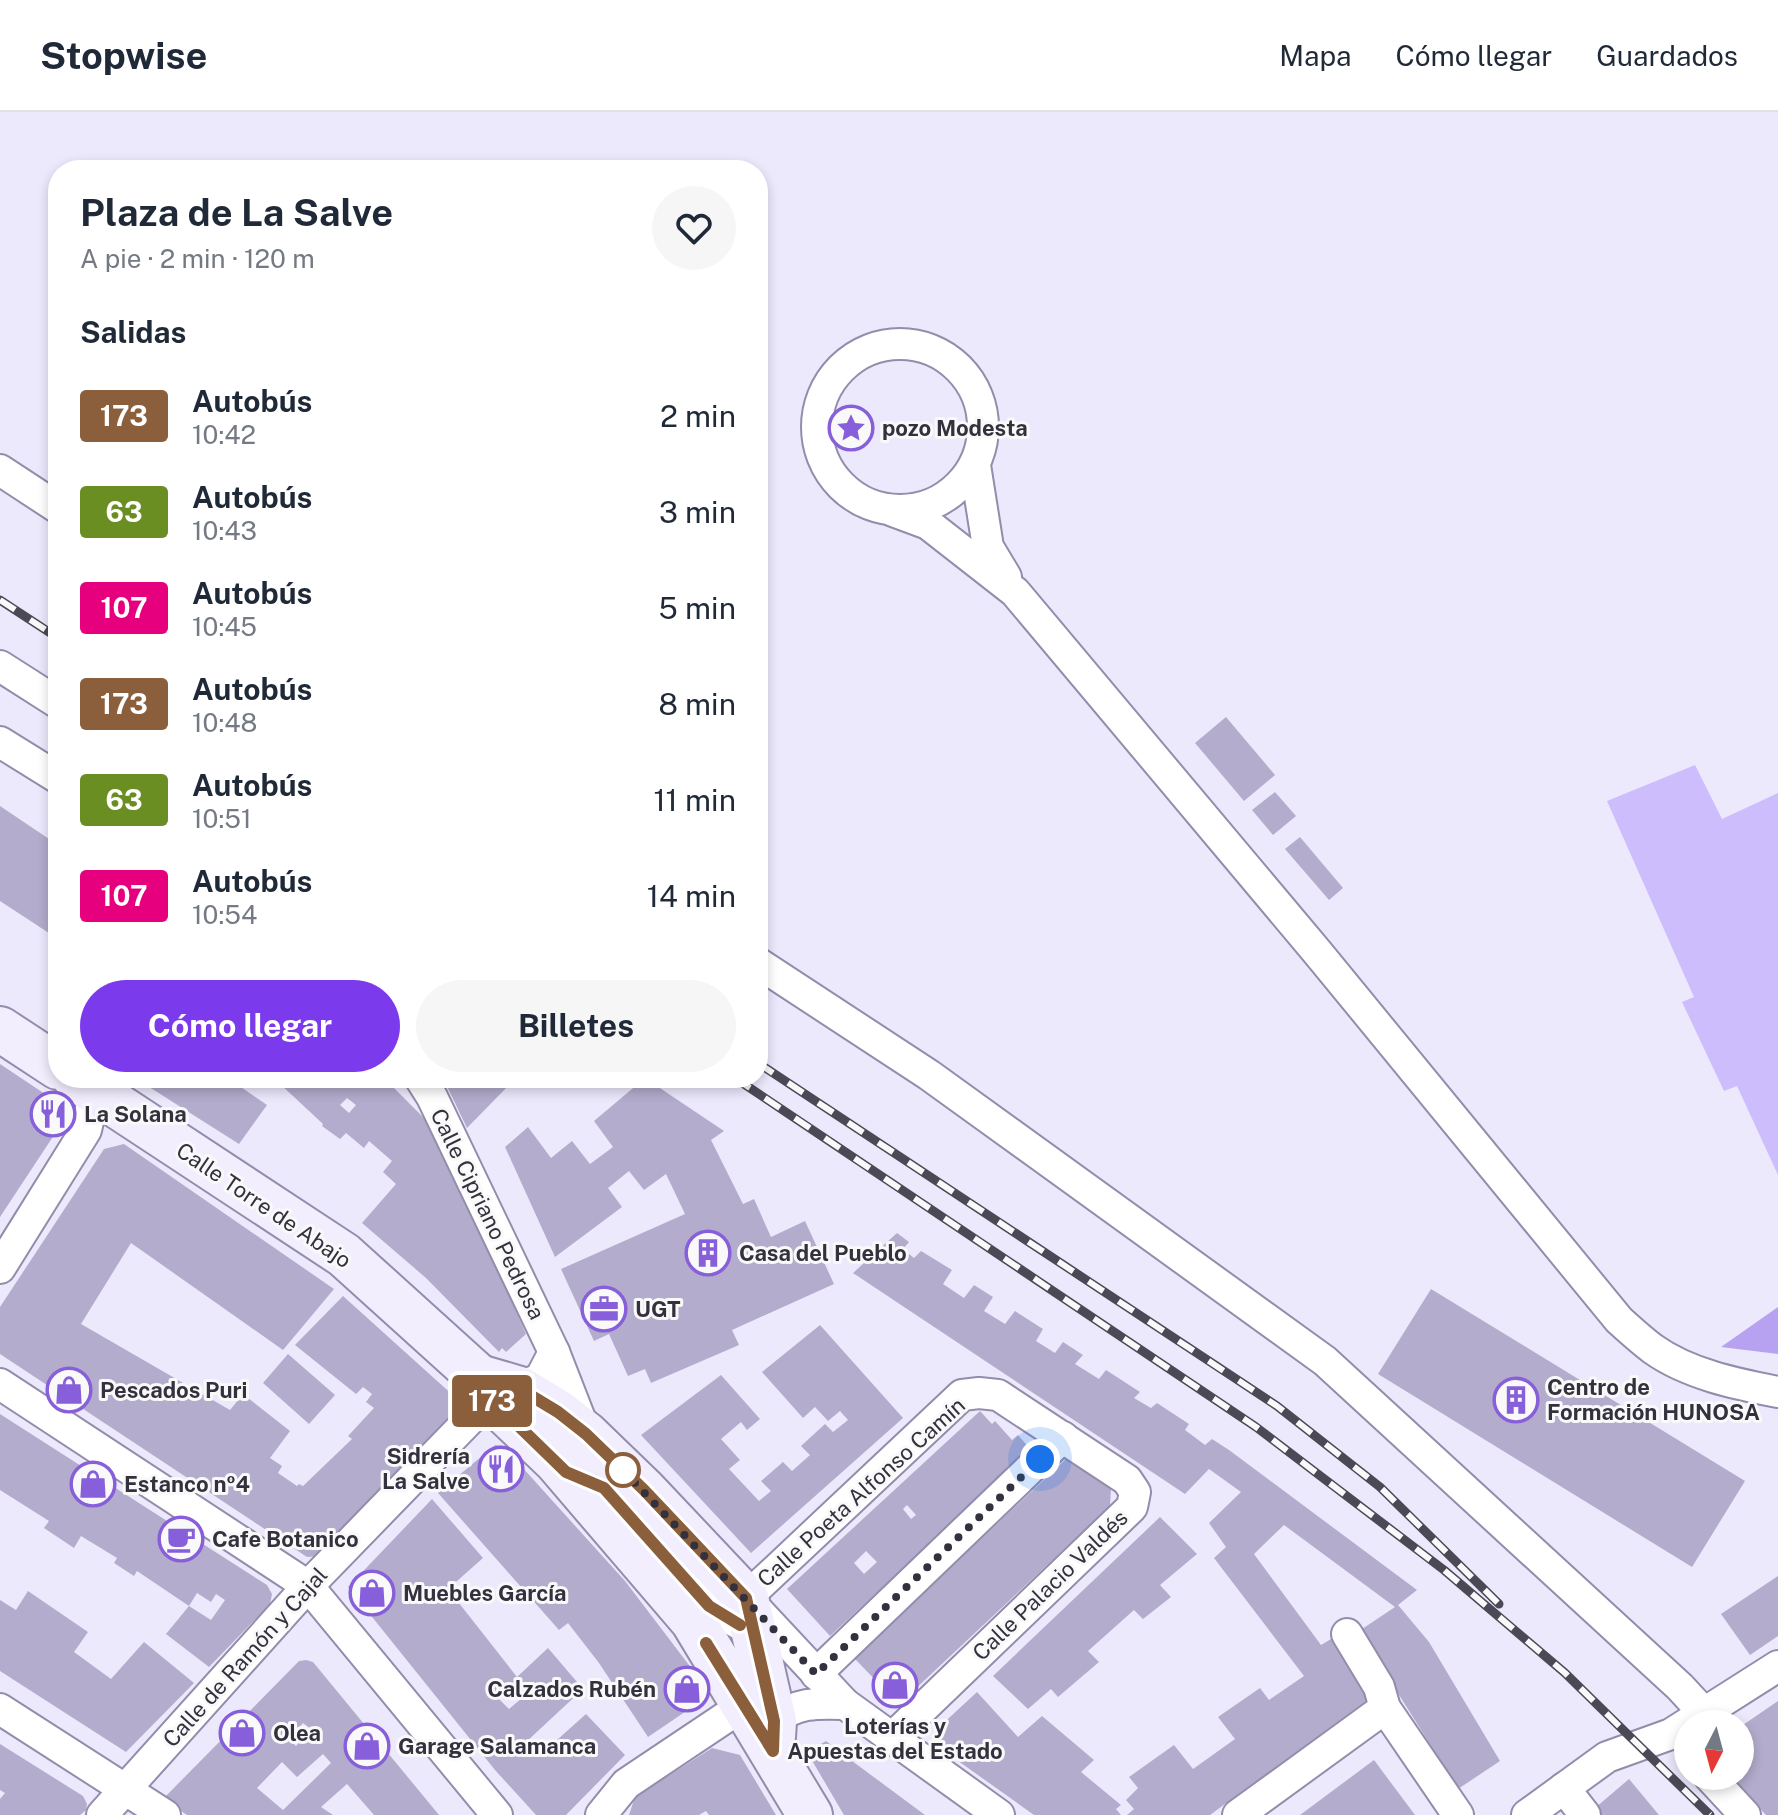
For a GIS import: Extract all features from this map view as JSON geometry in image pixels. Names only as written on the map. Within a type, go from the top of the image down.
[{"type":"street","points":[[893,511],[926,507],[955,490],[975,465],[984,433],[980,400],[964,372],[938,352],[906,343],[873,347],[854,357],[845,363],[824,389],[815,420],[819,453],[835,481],[861,502],[928,524],[1015,592]]},
{"type":"street","points":[[975,465],[988,547],[1015,592],[1318,953],[1619,1320],[1655,1351],[1699,1371],[1738,1384],[1778,1392]]},
{"type":"street","points":[[0,470],[48,501]]},
{"type":"street","points":[[0,666],[48,697]]},
{"type":"street","points":[[0,742],[48,772]]},
{"type":"street","points":[[768,970],[929,1075],[1325,1361],[1680,1687],[1701,1710]]},
{"type":"street","points":[[0,1029],[48,1060]]},
{"type":"street","points":[[0,1268],[86,1130],[89,1088]]},
{"type":"street","name":"Calle Torre de Abajo","points":[[96,1088],[344,1255],[496,1388]]},
{"type":"street","name":"Calle Cipriano Pedrosa","points":[[426,1088],[554,1352],[586,1434]]},
{"type":"street","name":"Calle de Ramón y Cajal","points":[[102,1815],[308,1586],[496,1388],[540,1379],[554,1352]]},
{"type":"street","points":[[0,1384],[308,1586],[497,1815]]},
{"type":"street","points":[[496,1388],[558,1412],[586,1434],[644,1490],[750,1616],[806,1664],[845,1704],[999,1815]]},
{"type":"street","points":[[496,1388],[693,1621],[764,1726],[810,1815]]},
{"type":"street","name":"Calle Poeta Alfonso Camín","points":[[750,1616],[962,1395],[998,1395],[1063,1437]]},
{"type":"street","points":[[806,1664],[1063,1437]]},
{"type":"street","name":"Calle Palacio Valdés","points":[[892,1738],[1132,1507],[1135,1492],[1127,1480],[1063,1437]]},
{"type":"street","points":[[566,1472],[604,1488],[709,1606],[750,1616]]},
{"type":"street","points":[[750,1616],[764,1726]]},
{"type":"street","points":[[1347,1634],[1379,1687],[1385,1708],[1458,1815]]},
{"type":"street","points":[[1709,1710],[1778,1666]]},
{"type":"street","points":[[601,1815],[626,1784],[764,1726],[786,1711],[810,1702],[845,1704]]},
{"type":"street","points":[[1238,1815],[1385,1708]]},
{"type":"street","points":[[0,1709],[165,1815]]},
{"type":"street","points":[[1527,1815],[1607,1757],[1674,1744]]},
{"type":"street","points":[[1564,1788],[1585,1815]]},
{"type":"street","points":[[1722,1790],[1745,1815]]},
{"type":"shaded area","points":[[1695,765],[1722,819],[1778,793],[1778,1175],[1737,1086],[1724,1091],[1682,1002],[1694,997],[1607,801]]},
{"type":"shaded area","points":[[1778,1307],[1778,1354],[1721,1347]]},
{"type":"building","points":[[1226,717],[1275,775],[1244,801],[1195,743]]},
{"type":"building","points":[[1275,792],[1296,816],[1273,835],[1252,810]]},
{"type":"building","points":[[0,806],[48,838],[48,932],[0,901]]},
{"type":"building","points":[[1300,837],[1343,888],[1329,900],[1285,849]]},
{"type":"building","points":[[0,1064],[57,1102],[60,1126],[0,1217]]},
{"type":"building","points":[[151,1088],[242,1088],[267,1105],[239,1144]]},
{"type":"building","points":[[284,1088],[394,1088],[427,1121],[478,1225],[526,1334],[506,1352],[502,1348],[499,1352],[426,1278],[362,1223],[396,1184],[383,1172],[392,1161],[369,1141],[364,1148],[346,1133],[340,1139]],"holes":[[[347,1098],[356,1105],[349,1113],[340,1105]]]},
{"type":"building","points":[[448,1088],[506,1088],[467,1128]]},
{"type":"building","name":"Casa del Pueblo","points":[[633,1088],[660,1088],[724,1131],[711,1140],[743,1204],[754,1199],[771,1237],[805,1221],[834,1284],[732,1330],[739,1345],[651,1383],[645,1369],[628,1376],[609,1334],[594,1341],[561,1269],[685,1214],[666,1174],[644,1190],[629,1171],[608,1188],[622,1207],[555,1257],[505,1147],[528,1127],[551,1158],[572,1141],[590,1164],[613,1147],[594,1121]]},
{"type":"building","points":[[124,1144],[334,1289],[283,1350],[131,1243],[81,1324],[230,1410],[243,1394],[290,1431],[270,1458],[282,1466],[278,1473],[297,1486],[303,1486],[352,1439],[348,1436],[374,1408],[366,1402],[372,1394],[363,1387],[356,1394],[295,1345],[343,1296],[456,1398],[456,1416],[322,1556],[307,1557],[0,1354],[0,1307],[104,1149]]},
{"type":"building","points":[[897,1233],[909,1242],[903,1249],[914,1258],[921,1251],[952,1270],[943,1284],[964,1298],[974,1285],[993,1297],[984,1311],[1005,1324],[1015,1311],[1043,1329],[1036,1341],[1055,1353],[1063,1342],[1083,1355],[1075,1364],[1099,1379],[1106,1370],[1140,1392],[1134,1398],[1151,1408],[1157,1403],[1189,1424],[1185,1430],[1205,1445],[1212,1439],[1229,1450],[1417,1590],[1398,1605],[1429,1642],[1500,1761],[1458,1789],[1359,1631],[1395,1607],[1284,1525],[1254,1554],[1321,1645],[1331,1639],[1373,1696],[1210,1815],[1127,1815],[1134,1809],[1126,1800],[1138,1788],[1129,1777],[1174,1745],[1193,1769],[1235,1739],[1218,1717],[1260,1688],[1269,1700],[1304,1676],[1214,1558],[1226,1547],[1209,1523],[1241,1492],[1209,1469],[1185,1494],[853,1273]]},
{"type":"building","name":"Centro de Formación HUNOSA","points":[[1431,1289],[1745,1481],[1692,1567],[1378,1374]]},
{"type":"building","points":[[820,1325],[903,1418],[751,1553],[641,1435],[721,1375],[760,1419],[747,1430],[741,1422],[721,1439],[740,1460],[729,1469],[759,1501],[771,1491],[761,1481],[783,1462],[792,1471],[810,1455],[801,1446],[825,1424],[833,1432],[848,1420],[840,1411],[828,1421],[815,1407],[803,1418],[762,1372]]},
{"type":"building","points":[[288,1354],[335,1395],[309,1424],[263,1383]]},
{"type":"building","points":[[980,1411],[992,1424],[995,1421],[1012,1440],[1018,1435],[1031,1450],[830,1636],[787,1589]],"holes":[[[907,1505],[916,1515],[911,1519],[903,1509]],[[866,1551],[877,1562],[864,1574],[854,1563]]]},
{"type":"building","points":[[0,1414],[267,1585],[272,1594],[270,1604],[209,1667],[166,1634],[189,1606],[137,1571],[134,1576],[114,1563],[117,1558],[81,1536],[74,1548],[44,1528],[49,1521],[0,1490]],"holes":[[[197,1593],[211,1602],[216,1594],[225,1600],[211,1620],[189,1606]]]},
{"type":"building","points":[[495,1445],[503,1446],[625,1581],[708,1690],[707,1697],[648,1737],[568,1623],[559,1630],[438,1493]]},
{"type":"building","points":[[1066,1459],[1111,1489],[1110,1506],[911,1693],[901,1697],[887,1692],[854,1658]]},
{"type":"building","points":[[432,1499],[483,1558],[448,1589],[517,1677],[548,1648],[583,1689],[525,1743],[538,1757],[586,1714],[625,1755],[566,1815],[536,1815],[495,1770],[348,1587]],"holes":[[[509,1684],[522,1698],[509,1709],[496,1696]]]},
{"type":"building","points":[[1160,1517],[1197,1554],[1160,1585],[1171,1597],[1143,1619],[1134,1610],[1088,1651],[1099,1662],[1058,1697],[1051,1689],[1028,1709],[993,1676]]},
{"type":"building","points":[[1778,1576],[1778,1636],[1750,1655],[1721,1614]]},
{"type":"building","points":[[28,1591],[88,1632],[74,1652],[111,1679],[144,1642],[194,1683],[126,1752],[0,1671],[0,1600],[16,1610]]},
{"type":"building","points":[[299,1661],[313,1662],[439,1815],[374,1815],[347,1784],[321,1807],[333,1815],[187,1815],[163,1799]],"holes":[[[303,1723],[311,1729],[296,1746],[289,1739]],[[323,1754],[331,1763],[283,1810],[257,1788],[282,1762],[297,1777]]]},
{"type":"building","points":[[977,1692],[1018,1737],[1042,1716],[1094,1760],[1081,1772],[1121,1805],[1116,1809],[1121,1815],[1034,1815],[940,1748],[935,1742],[936,1730]]},
{"type":"building","points":[[1778,1701],[1778,1815],[1766,1815],[1742,1790],[1754,1790],[1754,1717]]},
{"type":"building","points":[[826,1741],[925,1815],[844,1815],[807,1752]]},
{"type":"building","points":[[0,1744],[83,1796],[86,1810],[80,1815],[0,1815],[0,1799],[5,1793],[0,1790]]},
{"type":"building","points":[[712,1748],[740,1755],[776,1815],[709,1815],[706,1811],[699,1815],[629,1815],[635,1797]]},
{"type":"building","points":[[1374,1760],[1415,1815],[1300,1815]]},
{"type":"building","points":[[1629,1779],[1659,1815],[1601,1815],[1595,1808]]},
{"type":"railway","points":[[0,600],[48,631]]},
{"type":"railway","points":[[768,1070],[1277,1406],[1380,1487],[1499,1604]]},
{"type":"railway","points":[[750,1088],[1256,1427],[1444,1570],[1565,1673],[1710,1815]]},
{"type":"bus line","name":"173","points":[[706,1643],[773,1751],[774,1721],[746,1598],[644,1490],[586,1434],[558,1412],[520,1389],[490,1398],[566,1472],[604,1488],[709,1606],[740,1625]]},
{"type":"place","name":"pozo Modesta","points":[[851,428]]},
{"type":"place","name":"La Solana","points":[[53,1114]]},
{"type":"place","name":"Casa del Pueblo","points":[[708,1253]]},
{"type":"place","name":"UGT","points":[[604,1309]]},
{"type":"place","name":"Pescados Puri","points":[[69,1390]]},
{"type":"place","name":"Centro de Formación HUNOSA","points":[[1516,1400]]},
{"type":"place","name":"Sidrería La Salve","points":[[501,1469]]},
{"type":"place","name":"Estanco nº4","points":[[93,1484]]},
{"type":"place","name":"Cafe Botanico","points":[[181,1539]]},
{"type":"place","name":"Muebles García","points":[[372,1593]]},
{"type":"place","name":"Loterías y Apuestas del Estado","points":[[895,1685]]},
{"type":"place","name":"Calzados Rubén","points":[[687,1689]]},
{"type":"place","name":"Olea","points":[[242,1733]]},
{"type":"place","name":"Garage Salamanca","points":[[367,1746]]},
{"type":"route","points":[[623,1470],[619,1466],[816,1674],[1040,1459]]}]
